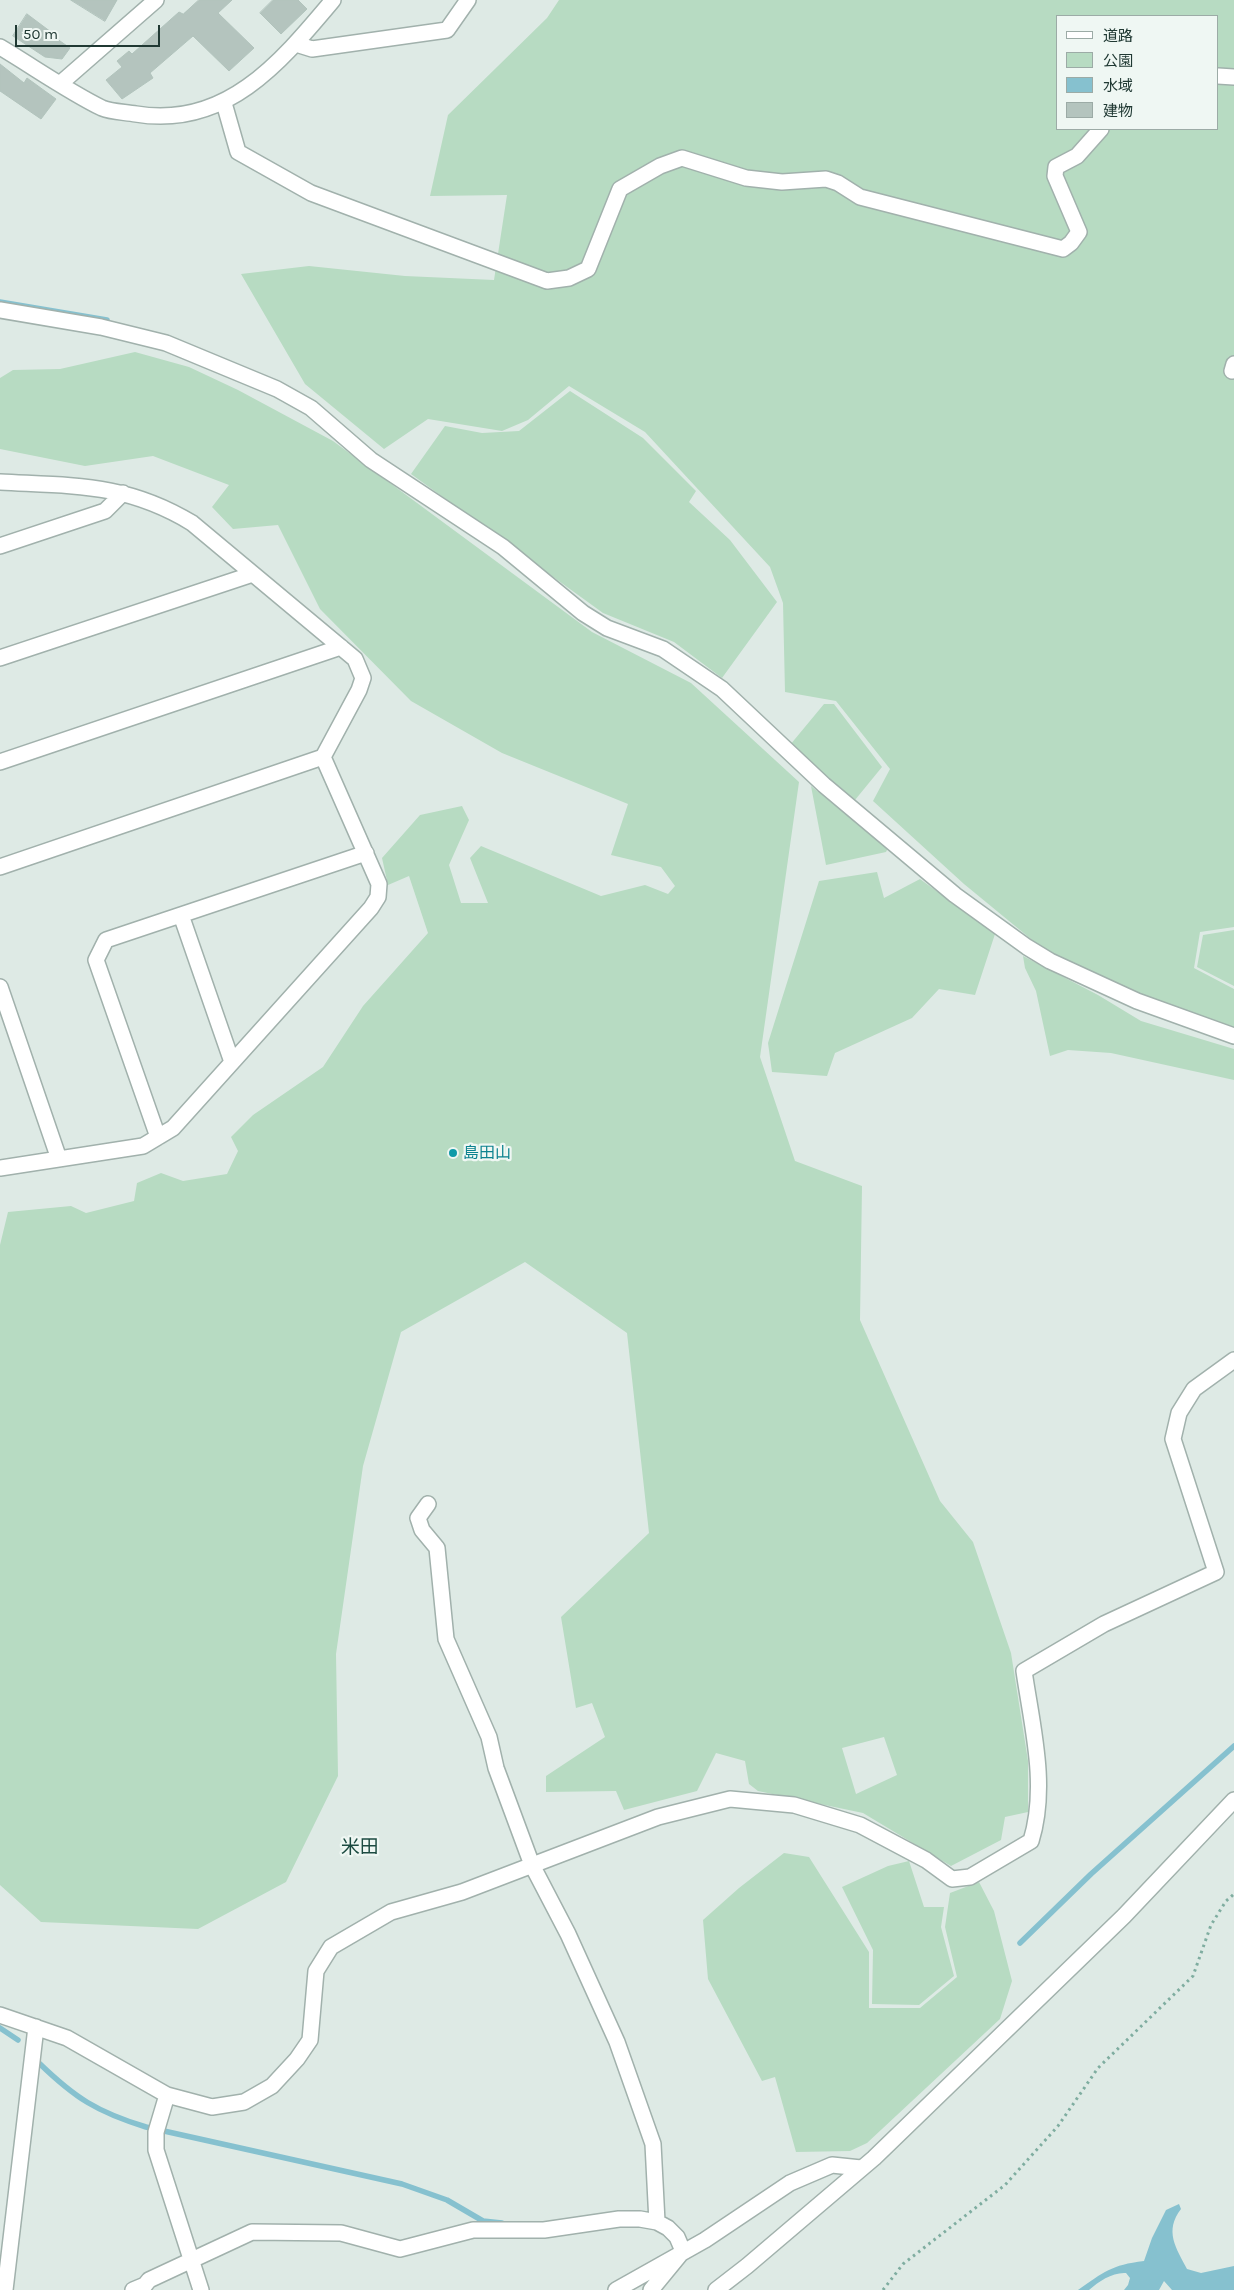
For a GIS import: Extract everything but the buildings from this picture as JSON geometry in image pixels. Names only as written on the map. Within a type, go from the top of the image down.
[{"type":"street","points":[[61,83],[156,0]]},
{"type":"street","points":[[0,47],[104,109],[153,117],[188,112],[224,103],[250,87],[296,44],[333,0]]},
{"type":"street","points":[[296,44],[312,49],[447,30],[468,0]]},
{"type":"street","points":[[1219,76],[1234,77]]},
{"type":"street","points":[[224,103],[238,152],[311,193],[547,281],[569,278],[588,269],[620,190],[660,166],[682,158],[746,178],[782,182],[826,179],[838,183],[860,197],[1063,248],[1071,243],[1079,232],[1055,176],[1056,167],[1077,156],[1100,130]]},
{"type":"street","points":[[0,310],[101,327],[166,343],[277,389],[311,408],[371,460],[502,547],[583,613],[607,628],[663,649],[722,689],[824,785],[955,895],[1027,946],[1050,961],[1137,1001],[1234,1036]]},
{"type":"street","points":[[0,482],[89,487],[124,492],[165,507],[192,523],[355,659],[363,678],[359,690],[323,757],[0,867]]},
{"type":"street","points":[[0,546],[106,511],[124,492]]},
{"type":"street","points":[[0,658],[253,574]]},
{"type":"street","points":[[0,762],[341,647]]},
{"type":"street","points":[[0,1168],[143,1146],[173,1128],[371,908],[378,897],[379,884],[323,757]]},
{"type":"street","points":[[158,1137],[96,960],[106,940],[366,853]]},
{"type":"street","points":[[181,915],[232,1062]]},
{"type":"street","points":[[0,987],[59,1159]]},
{"type":"street","points":[[0,2015],[67,2038],[166,2095],[212,2107],[244,2102],[272,2086],[296,2060],[310,2040],[316,1971],[331,1947],[391,1912],[462,1892],[658,1817],[730,1799],[794,1805],[860,1826],[926,1860],[952,1879],[970,1877],[1031,1841],[1037,1822],[1039,1787],[1024,1671],[1104,1624],[1216,1572],[1173,1439],[1179,1413],[1194,1389],[1234,1360]]},
{"type":"street","points":[[428,1504],[418,1518],[422,1530],[437,1548],[446,1639],[489,1737],[496,1768],[532,1865],[568,1934],[620,2051],[652,2144],[657,2222]]},
{"type":"street","points":[[716,2290],[747,2266],[861,2168],[1124,1916],[1234,1800]]},
{"type":"street","points":[[4,2290],[36,2027]]},
{"type":"street","points":[[166,2095],[157,2129],[156,2150],[201,2290]]},
{"type":"street","points":[[616,2290],[705,2240],[790,2183],[832,2165],[861,2168]]},
{"type":"street","points":[[133,2290],[190,2260],[252,2232],[341,2233],[400,2249],[488,2229],[544,2230],[619,2219],[640,2219],[657,2222],[668,2228],[677,2237],[683,2251]]},
{"type":"street","points":[[651,2290],[683,2251]]},
{"type":"path","points":[[883,2290],[903,2264],[1005,2185],[1058,2126],[1098,2068],[1193,1976],[1211,1925],[1226,1901],[1234,1894]]},
{"type":"green space","points":[[559,0],[1234,0],[1234,927],[1200,932],[1194,968],[1234,989],[1234,1029],[1159,1005],[1054,958],[964,884],[873,801],[890,769],[836,701],[785,692],[783,603],[770,567],[645,432],[569,386],[528,420],[502,431],[428,419],[384,449],[305,384],[241,274],[309,266],[405,276],[494,280],[507,195],[430,196],[448,115],[547,18]]},
{"type":"green space","points":[[135,352],[189,367],[238,390],[333,441],[592,632],[691,683],[799,782],[760,1057],[795,1161],[862,1186],[860,1320],[940,1501],[973,1542],[1011,1653],[1028,1761],[1028,1812],[1005,1817],[1001,1840],[951,1866],[863,1813],[758,1791],[749,1784],[745,1761],[716,1753],[697,1791],[624,1810],[616,1791],[546,1792],[546,1776],[605,1737],[592,1703],[576,1708],[561,1617],[649,1533],[627,1333],[525,1262],[401,1332],[363,1466],[336,1654],[338,1776],[286,1882],[198,1929],[41,1922],[0,1885],[0,1245],[8,1212],[71,1206],[86,1213],[134,1201],[137,1183],[161,1173],[183,1181],[227,1174],[238,1151],[231,1137],[253,1115],[323,1067],[363,1006],[428,933],[409,876],[388,885],[382,858],[420,815],[462,806],[469,820],[449,865],[461,903],[488,903],[470,858],[481,846],[601,896],[645,885],[668,894],[675,886],[661,867],[611,855],[628,804],[502,753],[411,701],[320,609],[278,525],[233,529],[212,507],[229,485],[153,456],[85,466],[0,449],[0,378],[13,370],[60,369]],"holes":[[[884,1737],[897,1775],[856,1794],[842,1748]]]},
{"type":"green space","points":[[570,391],[643,438],[696,491],[689,502],[730,540],[777,602],[722,678],[674,642],[603,613],[411,474],[445,426],[482,433],[519,431]]},
{"type":"green space","points":[[824,704],[834,704],[882,767],[855,800],[790,745]]},
{"type":"green space","points":[[811,786],[888,848],[886,852],[826,865]]},
{"type":"green space","points":[[877,872],[884,898],[920,879],[995,934],[975,995],[939,989],[912,1018],[835,1053],[827,1076],[772,1072],[768,1043],[819,881]]},
{"type":"green space","points":[[1234,930],[1234,986],[1197,967],[1203,935]]},
{"type":"green space","points":[[1023,956],[1098,995],[1141,1021],[1234,1049],[1234,1080],[1111,1053],[1068,1050],[1050,1056],[1036,991],[1025,968]]},
{"type":"green space","points":[[784,1853],[809,1857],[869,1952],[869,2008],[920,2008],[957,1977],[945,1927],[950,1893],[979,1882],[994,1911],[1012,1981],[1000,2019],[867,2143],[850,2151],[796,2152],[775,2077],[762,2081],[708,1979],[703,1920],[739,1888]]},
{"type":"green space","points":[[909,1861],[924,1907],[944,1907],[941,1927],[954,1976],[919,2005],[872,2004],[873,1950],[842,1887],[888,1866]]},
{"type":"water","points":[[1179,2204],[1181,2209],[1173,2225],[1173,2232],[1176,2247],[1187,2269],[1201,2273],[1234,2266],[1234,2290],[1172,2290],[1164,2281],[1159,2290],[1124,2290],[1130,2278],[1126,2273],[1121,2273],[1106,2278],[1089,2290],[1078,2290],[1108,2270],[1144,2261],[1152,2238],[1166,2210]]},
{"type":"waterway","points":[[0,302],[107,320]]},
{"type":"waterway","points":[[1020,1943],[1091,1874],[1234,1746]]},
{"type":"waterway","points":[[0,2028],[18,2040]]},
{"type":"waterway","points":[[39,2063],[76,2095],[114,2116],[146,2127],[402,2184],[447,2200],[483,2221],[502,2223]]},
{"type":"place","name":"島田山","points":[[453,1153]]},
{"type":"district","name":"米田","points":[[360,1848]]}]
